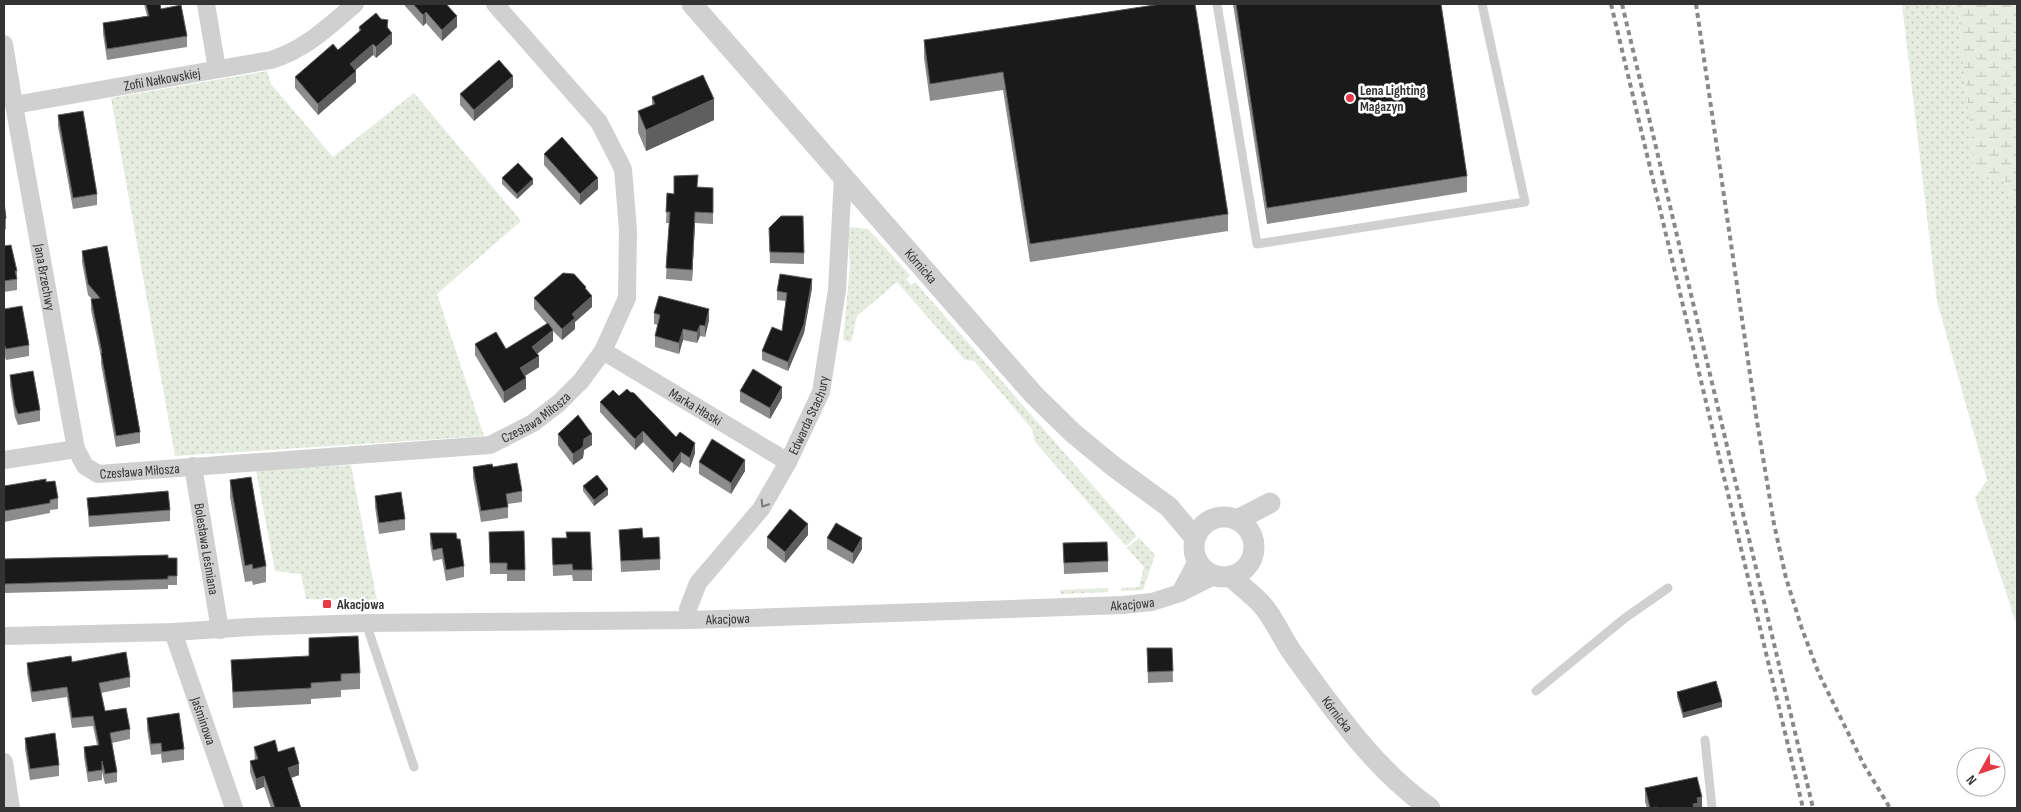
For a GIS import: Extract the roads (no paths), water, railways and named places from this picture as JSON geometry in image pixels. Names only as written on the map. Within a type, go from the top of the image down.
[{"type":"street","points":[[206,4],[217,69]]},
{"type":"street","name":"Zofii Nałkowskiej","points":[[14,105],[271,60],[289,54],[311,41],[355,4]]},
{"type":"street","name":"Czesława Miłosza","points":[[76,449],[85,466],[98,474],[490,445],[533,423],[559,403],[581,382],[603,351],[627,298],[628,230],[622,169],[599,122],[495,4]]},
{"type":"street","name":"Kórnicka","points":[[692,4],[1034,395],[1073,433],[1169,506]]},
{"type":"street","points":[[4,44],[14,105]]},
{"type":"street","name":"Jana Brzechwy","points":[[14,105],[76,449]]},
{"type":"street","name":"Edwarda Stachury","points":[[690,620],[688,609],[698,583],[762,509],[788,462],[821,392],[837,290],[842,177]]},
{"type":"street","name":"Marka Hłaski","points":[[603,351],[788,462]]},
{"type":"street","points":[[4,460],[76,449]]},
{"type":"street","name":"Bolesława Leśmiana","points":[[193,466],[220,630]]},
{"type":"street","points":[[1169,506],[1211,520]]},
{"type":"street","points":[[1169,506],[1196,538]]},
{"type":"street","points":[[1222,576],[1240,573],[1252,557],[1254,546],[1244,527],[1219,518],[1211,520],[1202,528],[1196,538],[1194,549],[1197,561],[1204,570],[1222,576],[1264,606]]},
{"type":"street","points":[[1252,557],[1264,606]]},
{"type":"street","points":[[1180,593],[1197,561]]},
{"type":"street","name":"Akacjowa","points":[[4,636],[173,632],[366,623],[690,620],[1123,604],[1152,602],[1222,576]]},
{"type":"street","name":"Kórnicka","points":[[1264,606],[1292,652],[1360,741],[1393,777],[1430,808]]},
{"type":"street","name":"Jaśminowa","points":[[173,632],[234,808]]},
{"type":"street","points":[[4,762],[11,808]]},
{"type":"lane","points":[[1218,4],[1258,244],[1524,202],[1482,4]]},
{"type":"lane","points":[[1536,692],[1625,618],[1668,588]]},
{"type":"lane","points":[[366,623],[414,767]]},
{"type":"lane","points":[[1705,740],[1712,808]]},
{"type":"railway","points":[[1611,4],[1803,808]]},
{"type":"railway","points":[[1622,4],[1813,808]]},
{"type":"railway","points":[[1696,4],[1756,415],[1774,524],[1786,578],[1819,674],[1864,765],[1890,808]]},
{"type":"place","name":"Lena Lighting Magazyn","points":[[1350,98]]},
{"type":"place","name":"Akacjowa","points":[[327,604]]}]
